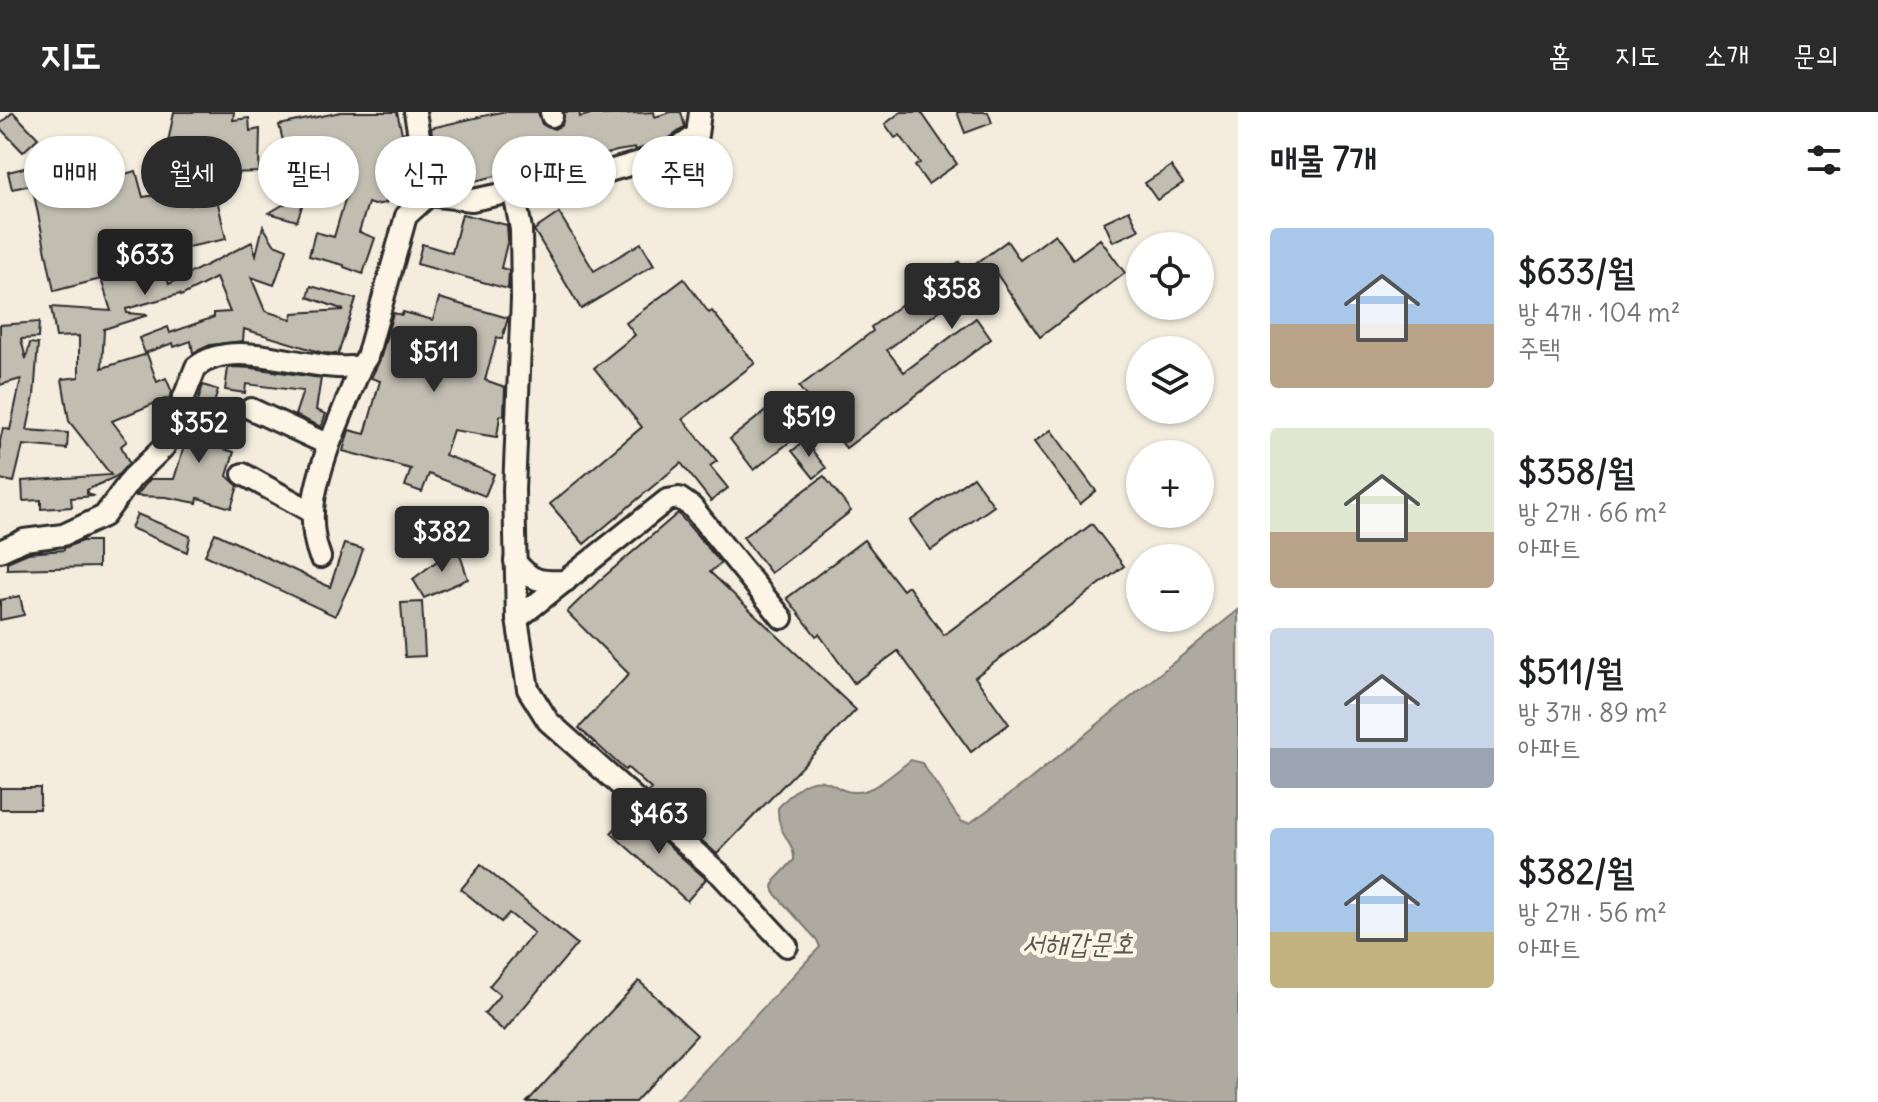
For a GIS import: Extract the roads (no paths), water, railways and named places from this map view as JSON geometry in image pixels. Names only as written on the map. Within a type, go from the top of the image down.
[{"type":"street","points":[[415,112],[419,136]]},
{"type":"street","points":[[616,169],[671,153],[697,135],[700,112]]},
{"type":"street","points":[[320,557],[311,528],[319,474],[367,357],[406,216],[415,208]]},
{"type":"street","points":[[517,208],[521,229],[522,299],[515,425],[515,561],[517,619],[528,689],[548,721],[721,875],[787,946]]},
{"type":"street","points":[[0,551],[24,540],[63,535],[104,516],[132,478],[164,447],[196,367],[206,359],[235,354],[303,364],[361,366]]},
{"type":"street","points":[[251,409],[329,445]]},
{"type":"street","points":[[243,474],[312,512]]},
{"type":"street","points":[[517,619],[667,500],[679,498],[692,507],[782,618]]},
{"type":"street","points":[[515,561],[525,574],[543,582],[566,581]]},
{"type":"water","name":"서해갑문호","points":[[1238,610],[1238,1102],[675,1102],[820,947],[775,894],[773,887],[775,880],[794,860],[794,853],[778,817],[778,808],[793,792],[812,781],[830,783],[847,791],[863,791],[885,780],[911,760],[922,763],[957,816],[962,822],[970,823],[1028,781]]}]
